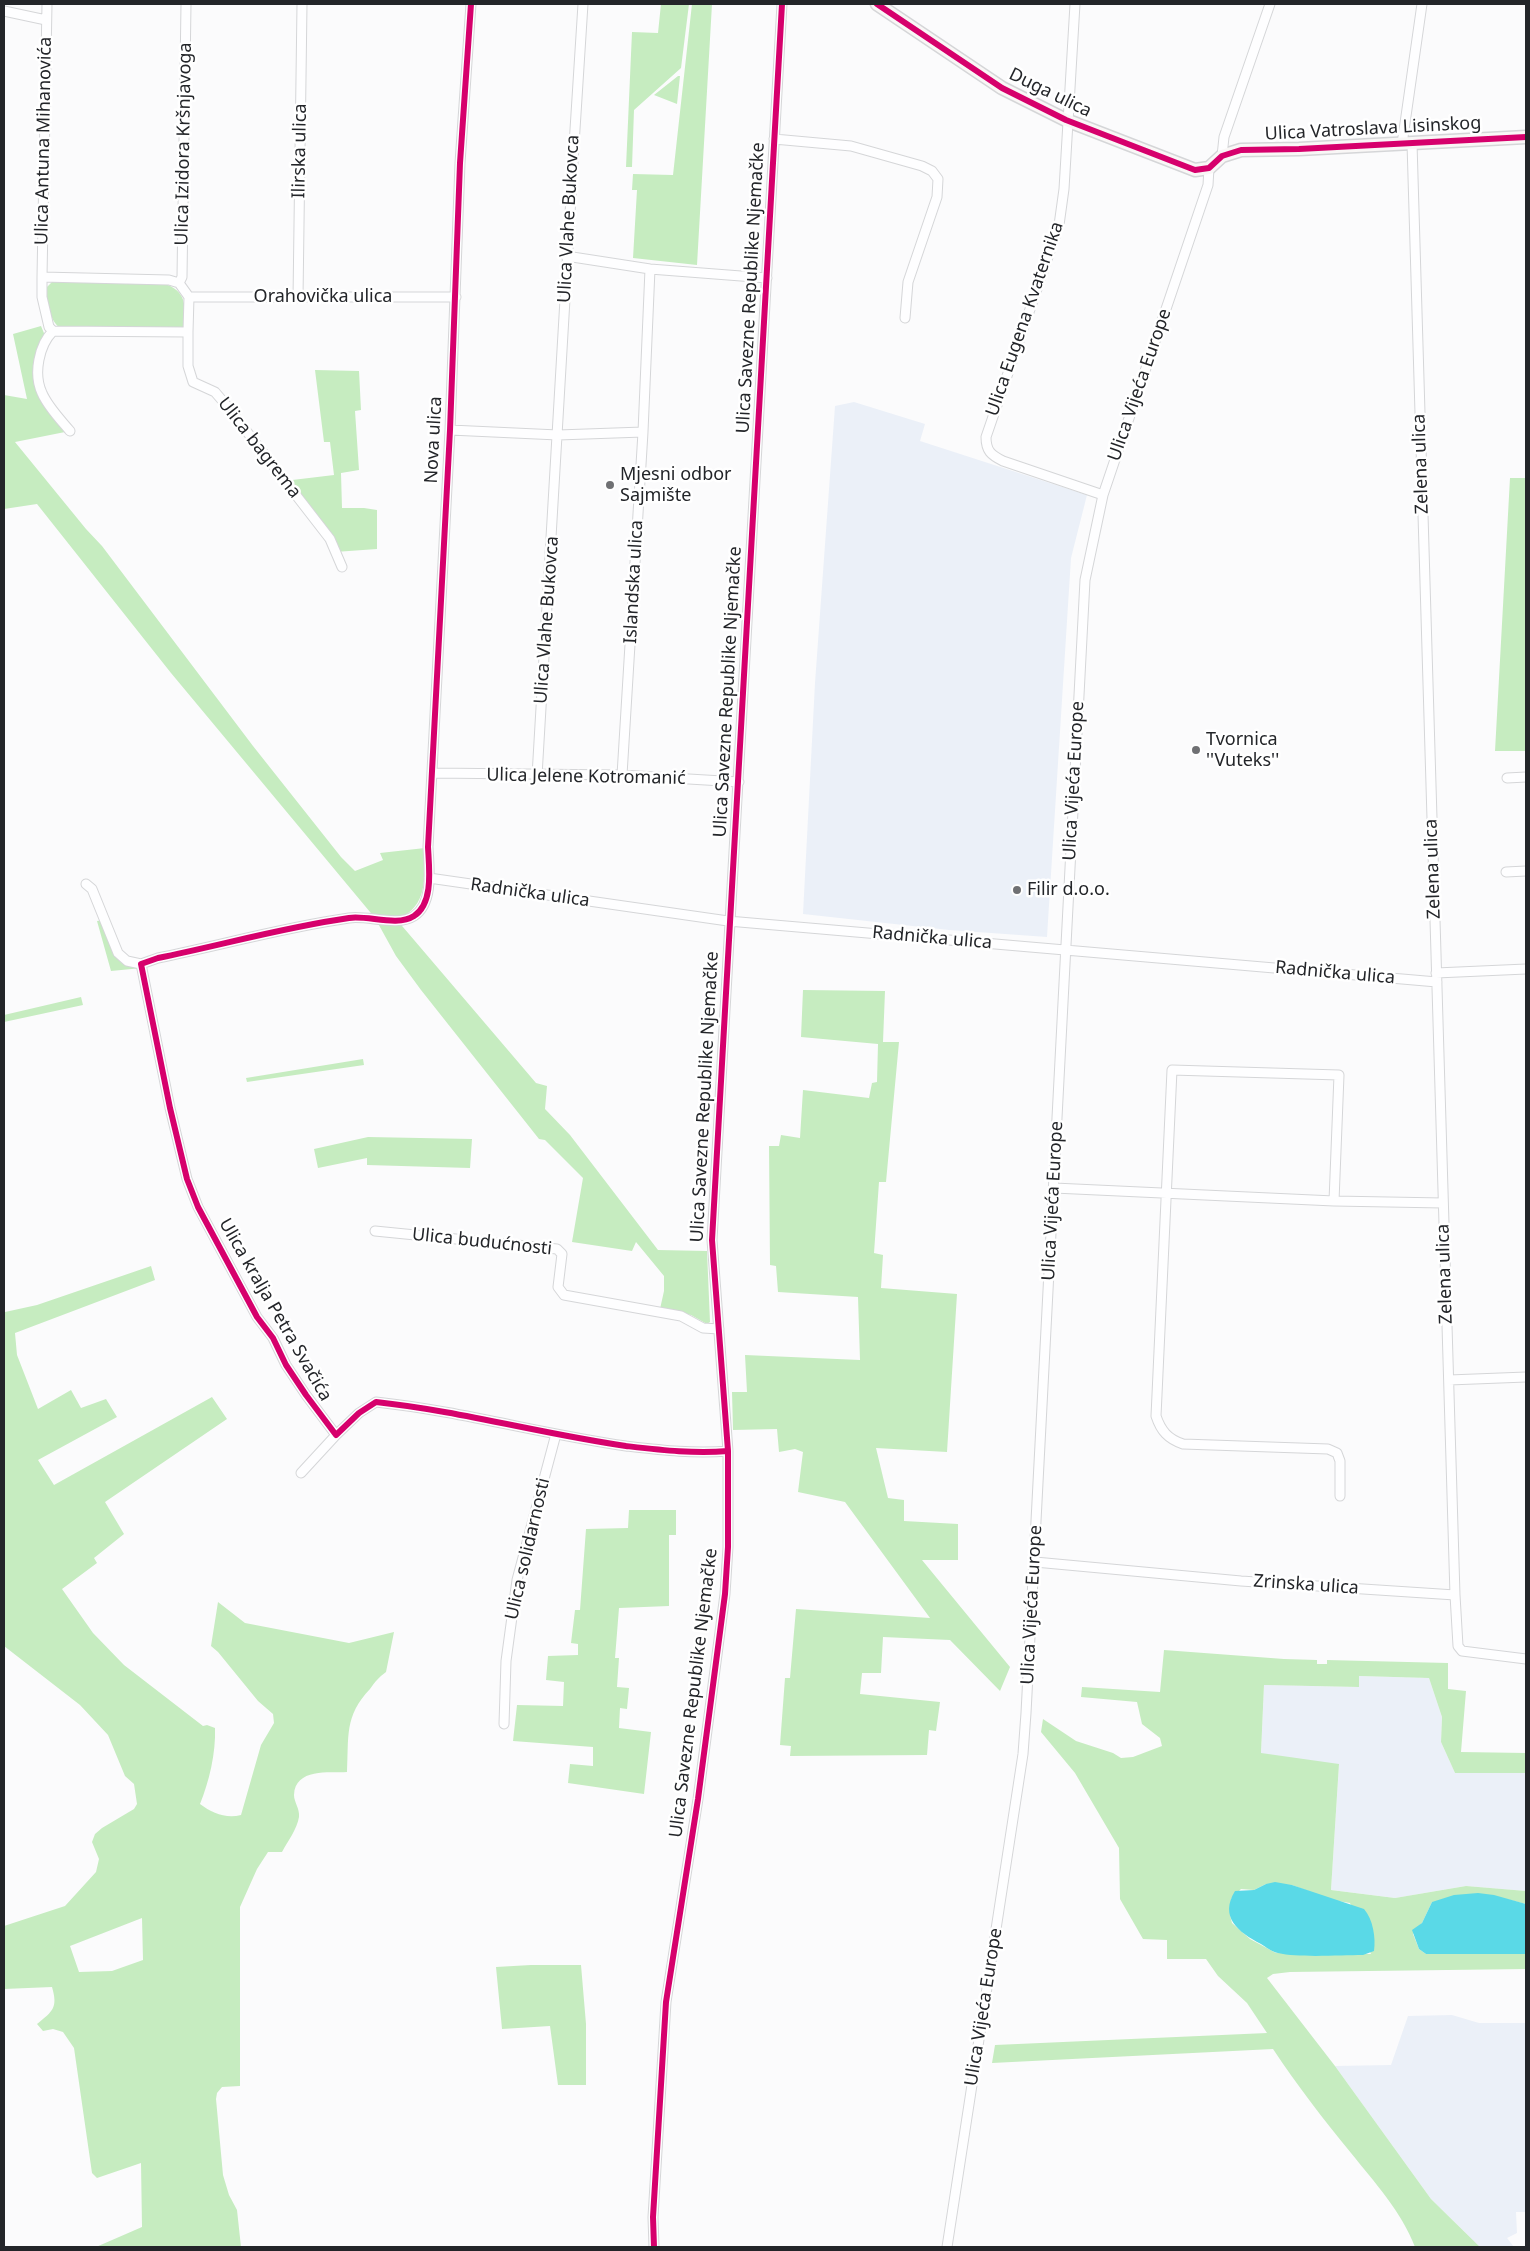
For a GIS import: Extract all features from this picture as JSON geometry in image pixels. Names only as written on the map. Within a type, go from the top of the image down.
[{"type":"main road","name":"Duga ulica","points":[[877,4],[1002,88],[1066,120],[1187,168],[1202,170],[1209,168]]},
{"type":"main road","name":"Ulica Vatroslava Lisinskog","points":[[1222,156],[1241,150],[1526,136]]},
{"type":"main road","points":[[1209,168],[1222,156]]},
{"type":"street","name":"Ulica Antuna Mihanovića","points":[[42,277],[47,4]]},
{"type":"street","name":"Ulica Izidora Kršnjavoga","points":[[179,283],[182,266],[186,4]]},
{"type":"street","name":"Ilirska ulica","points":[[298,298],[302,4]]},
{"type":"street","name":"Nova ulica","points":[[142,969],[158,958],[290,928],[352,918],[408,919],[419,911],[426,896],[429,878],[432,773],[450,430],[460,163],[471,4]]},
{"type":"street","name":"Ulica Vlahe Bukovca","points":[[537,776],[558,435],[566,256],[583,4]]},
{"type":"street","name":"Ulica Savezne Republike Njemačke","points":[[654,2247],[653,2217],[666,2002],[698,1799],[725,1594],[728,1547],[728,1451],[712,1240],[728,921],[739,782],[782,4]]},
{"type":"street","name":"Ulica Eugena Kvaternika","points":[[1075,4],[1066,120],[1064,189],[1059,224],[986,437],[986,446],[991,455],[1003,461],[1103,495]]},
{"type":"street","points":[[1222,156],[1224,137],[1270,4]]},
{"type":"street","name":"Zelena ulica","points":[[1422,4],[1407,143],[1437,977],[1456,1595]]},
{"type":"street","points":[[4,11],[46,20]]},
{"type":"street","points":[[774,139],[851,146],[922,166],[932,171],[938,179],[937,197],[908,282],[904,318]]},
{"type":"street","name":"Ulica Vijeća Europe","points":[[947,2247],[1023,1754],[1035,1562],[1084,601],[1088,558],[1103,495],[1208,185],[1209,168]]},
{"type":"street","name":"Ulica Savezne Republike Njemačke","points":[[566,256],[650,269],[767,278]]},
{"type":"street","name":"Islandska ulica","points":[[622,775],[643,432],[650,269]]},
{"type":"street","points":[[53,331],[49,327],[42,296],[42,277],[160,279],[179,283],[189,297],[188,332],[53,331],[46,338],[41,348],[39,386],[50,406],[70,430]]},
{"type":"street","name":"Orahovička ulica","points":[[189,297],[456,297]]},
{"type":"street","name":"Ulica bagrema","points":[[188,332],[188,366],[193,382],[215,392],[227,406],[330,539],[342,568]]},
{"type":"street","points":[[450,430],[558,435],[643,432]]},
{"type":"street","name":"Ulica Jelene Kotromanić","points":[[432,773],[537,776],[622,775],[739,782]]},
{"type":"street","points":[[1507,778],[1526,777]]},
{"type":"street","points":[[1506,872],[1526,871]]},
{"type":"street","name":"Radnička ulica","points":[[429,878],[728,921],[1066,950],[1437,977],[1526,969]]},
{"type":"street","points":[[86,884],[92,889],[118,953],[142,969]]},
{"type":"street","name":"Ulica kralja Petra Svačića","points":[[142,969],[170,1108],[187,1179],[198,1207],[258,1317],[274,1338],[291,1372],[319,1414],[336,1435]]},
{"type":"street","points":[[1334,1201],[1339,1075],[1172,1070],[1156,1416],[1166,1435],[1183,1444],[1328,1449],[1337,1453],[1340,1461],[1340,1496]]},
{"type":"street","points":[[1054,1188],[1334,1201],[1443,1203]]},
{"type":"street","name":"Ulica budućnosti","points":[[375,1230],[557,1249],[562,1254],[558,1287],[564,1295],[681,1316],[703,1328],[719,1329]]},
{"type":"street","points":[[1449,1380],[1526,1377]]},
{"type":"street","points":[[301,1473],[359,1413],[376,1402],[668,1452],[728,1451]]},
{"type":"street","name":"Ulica solidarnosti","points":[[504,1724],[506,1661],[517,1580],[556,1434]]},
{"type":"street","name":"Zrinska ulica","points":[[1035,1562],[1241,1580],[1456,1595]]},
{"type":"street","points":[[1456,1595],[1458,1646],[1462,1652],[1526,1659]]},
{"type":"shaded area","name":"Filir d.o.o.","points":[[854,402],[925,424],[920,441],[1087,495],[1071,558],[1047,937],[949,930],[803,914],[815,683],[835,406]]},
{"type":"shaded area","points":[[1359,1676],[1429,1678],[1442,1717],[1441,1742],[1455,1773],[1526,1773],[1526,1891],[1466,1886],[1395,1898],[1331,1890],[1339,1765],[1261,1754],[1264,1685],[1358,1687]]},
{"type":"shaded area","points":[[1452,2015],[1479,2023],[1526,2023],[1526,2212],[1516,2212],[1517,2233],[1507,2238],[1514,2247],[1480,2247],[1431,2199],[1335,2066],[1391,2065],[1408,2016]]},
{"type":"green space","points":[[661,4],[689,4],[681,68],[634,110],[632,167],[626,167],[632,32],[658,33]]},
{"type":"green space","points":[[692,4],[712,4],[697,265],[633,258],[637,190],[632,190],[633,174],[673,175]]},
{"type":"green space","points":[[680,76],[677,104],[654,95]]},
{"type":"green space","points":[[54,280],[163,283],[181,295],[185,313],[184,328],[59,327],[50,314],[47,298],[46,288]]},
{"type":"green space","points":[[41,326],[46,338],[39,386],[70,431],[15,442],[102,546],[253,746],[341,857],[355,871],[383,860],[380,853],[425,848],[424,880],[420,899],[415,907],[397,920],[536,1083],[547,1086],[545,1109],[570,1135],[658,1250],[707,1251],[710,1322],[707,1324],[691,1315],[660,1309],[664,1291],[664,1276],[636,1242],[632,1251],[572,1242],[583,1178],[545,1140],[539,1139],[421,990],[396,956],[375,918],[171,673],[37,504],[4,509],[4,395],[27,399],[13,334]]},
{"type":"green space","points":[[315,370],[359,371],[361,410],[355,411],[359,470],[341,473],[342,508],[377,510],[377,549],[335,552],[284,481],[334,475],[330,442],[324,442]]},
{"type":"green space","points":[[1510,478],[1526,478],[1526,751],[1495,751]]},
{"type":"green space","points":[[104,920],[118,953],[142,968],[111,971],[97,921]]},
{"type":"green space","points":[[803,990],[885,991],[883,1042],[899,1042],[886,1182],[879,1182],[874,1253],[883,1255],[881,1288],[957,1294],[947,1452],[876,1448],[888,1498],[904,1500],[904,1521],[958,1524],[958,1560],[922,1560],[1010,1667],[1000,1691],[950,1640],[883,1637],[881,1673],[862,1673],[860,1694],[940,1702],[936,1731],[929,1730],[927,1755],[790,1756],[791,1746],[780,1745],[785,1678],[790,1678],[796,1609],[930,1618],[845,1502],[798,1492],[803,1452],[795,1449],[779,1452],[777,1429],[733,1430],[732,1392],[747,1392],[745,1355],[860,1360],[858,1297],[778,1292],[776,1266],[770,1265],[769,1146],[779,1146],[781,1135],[800,1138],[803,1090],[869,1098],[872,1083],[877,1082],[878,1044],[801,1037]]},
{"type":"green space","points":[[81,997],[83,1005],[4,1022],[4,1015]]},
{"type":"green space","points":[[363,1059],[364,1065],[247,1082],[246,1078]]},
{"type":"green space","points":[[368,1137],[472,1139],[470,1168],[367,1165],[367,1158],[318,1168],[314,1149]]},
{"type":"green space","points":[[151,1266],[155,1280],[15,1333],[17,1355],[38,1409],[71,1390],[81,1408],[106,1399],[117,1417],[38,1460],[54,1485],[212,1397],[227,1419],[105,1502],[124,1534],[94,1558],[97,1563],[62,1589],[93,1633],[124,1665],[203,1726],[207,1725],[215,1728],[211,1767],[200,1804],[219,1814],[241,1815],[261,1745],[274,1723],[273,1714],[258,1701],[211,1646],[218,1602],[245,1623],[349,1643],[394,1632],[386,1672],[362,1699],[352,1718],[348,1737],[347,1772],[314,1774],[300,1780],[294,1795],[299,1814],[294,1830],[282,1852],[268,1852],[257,1869],[240,1907],[240,2086],[222,2087],[217,2093],[216,2099],[223,2175],[229,2195],[237,2210],[241,2247],[96,2247],[142,2227],[141,2163],[97,2178],[92,2173],[74,2048],[63,2032],[53,2029],[43,2031],[37,2024],[53,2008],[54,1994],[52,1987],[4,1989],[4,1926],[65,1906],[96,1872],[99,1859],[92,1842],[95,1834],[134,1809],[137,1804],[134,1784],[125,1776],[108,1735],[80,1705],[4,1646],[4,1305],[5,1312],[37,1305]],"holes":[[[142,1918],[143,1960],[112,1971],[79,1972],[70,1946]]]},
{"type":"green space","points":[[629,1510],[676,1510],[676,1535],[669,1535],[669,1606],[619,1608],[615,1658],[619,1658],[617,1687],[629,1688],[627,1709],[620,1708],[619,1728],[651,1732],[644,1794],[568,1783],[570,1764],[593,1766],[593,1747],[513,1741],[517,1705],[563,1706],[564,1682],[546,1680],[548,1656],[578,1655],[578,1644],[571,1643],[575,1610],[580,1610],[586,1529],[628,1528]]},
{"type":"green space","points":[[1164,1650],[1317,1660],[1317,1664],[1327,1664],[1327,1660],[1448,1663],[1448,1689],[1466,1691],[1461,1752],[1526,1753],[1526,1773],[1455,1773],[1441,1742],[1442,1717],[1429,1678],[1359,1676],[1359,1687],[1264,1685],[1261,1753],[1339,1764],[1331,1890],[1395,1898],[1466,1886],[1526,1891],[1526,1904],[1506,1899],[1432,1902],[1422,1923],[1413,1934],[1419,1949],[1426,1954],[1526,1954],[1526,1969],[1290,1972],[1273,1974],[1267,1978],[1335,2066],[1431,2199],[1480,2247],[1415,2247],[1402,2221],[1387,2198],[1320,2115],[1273,2049],[992,2063],[995,2045],[1267,2033],[1247,2003],[1218,1976],[1206,1959],[1167,1959],[1167,1940],[1143,1939],[1120,1899],[1119,1848],[1075,1773],[1041,1732],[1043,1719],[1076,1741],[1113,1753],[1121,1758],[1133,1757],[1162,1746],[1160,1738],[1142,1724],[1137,1702],[1081,1697],[1082,1687],[1160,1692]],"holes":[[[1266,1884],[1292,1885],[1332,1900],[1350,1903],[1371,1954],[1276,1953],[1250,1939],[1232,1923],[1230,1915],[1231,1899],[1241,1889],[1254,1890]]]},
{"type":"green space","points":[[581,1965],[586,2024],[586,2085],[558,2085],[550,2026],[502,2029],[496,1967]]},
{"type":"water","points":[[1275,1882],[1292,1885],[1364,1909],[1370,1918],[1373,1929],[1374,1951],[1363,1955],[1287,1955],[1274,1952],[1238,1929],[1233,1923],[1229,1909],[1235,1891],[1254,1890]]},
{"type":"water","points":[[1478,1893],[1494,1895],[1526,1904],[1526,1954],[1426,1954],[1419,1949],[1412,1930],[1422,1923],[1432,1902],[1454,1895]]},
{"type":"cycle path","points":[[471,4],[460,163],[450,430],[428,847],[429,884],[425,903],[414,916],[399,921],[349,918],[277,931],[158,958],[141,964],[170,1108],[187,1179],[198,1207],[257,1317],[273,1338],[286,1365],[336,1435],[359,1413],[376,1402],[439,1411],[626,1446],[690,1452],[728,1451]]},
{"type":"cycle path","points":[[654,2247],[653,2217],[666,2002],[698,1799],[725,1594],[728,1547],[728,1451],[712,1240],[782,4]]},
{"type":"cycle path","points":[[877,4],[1002,88],[1066,120],[1195,170],[1209,168],[1222,156],[1241,150],[1299,149],[1526,137]]},
{"type":"place","name":"Mjesni odbor Sajmište","points":[[610,485]]},
{"type":"place","name":"Tvornica ''Vuteks''","points":[[1196,750]]},
{"type":"place","name":"Filir d.o.o.","points":[[1017,890]]}]
